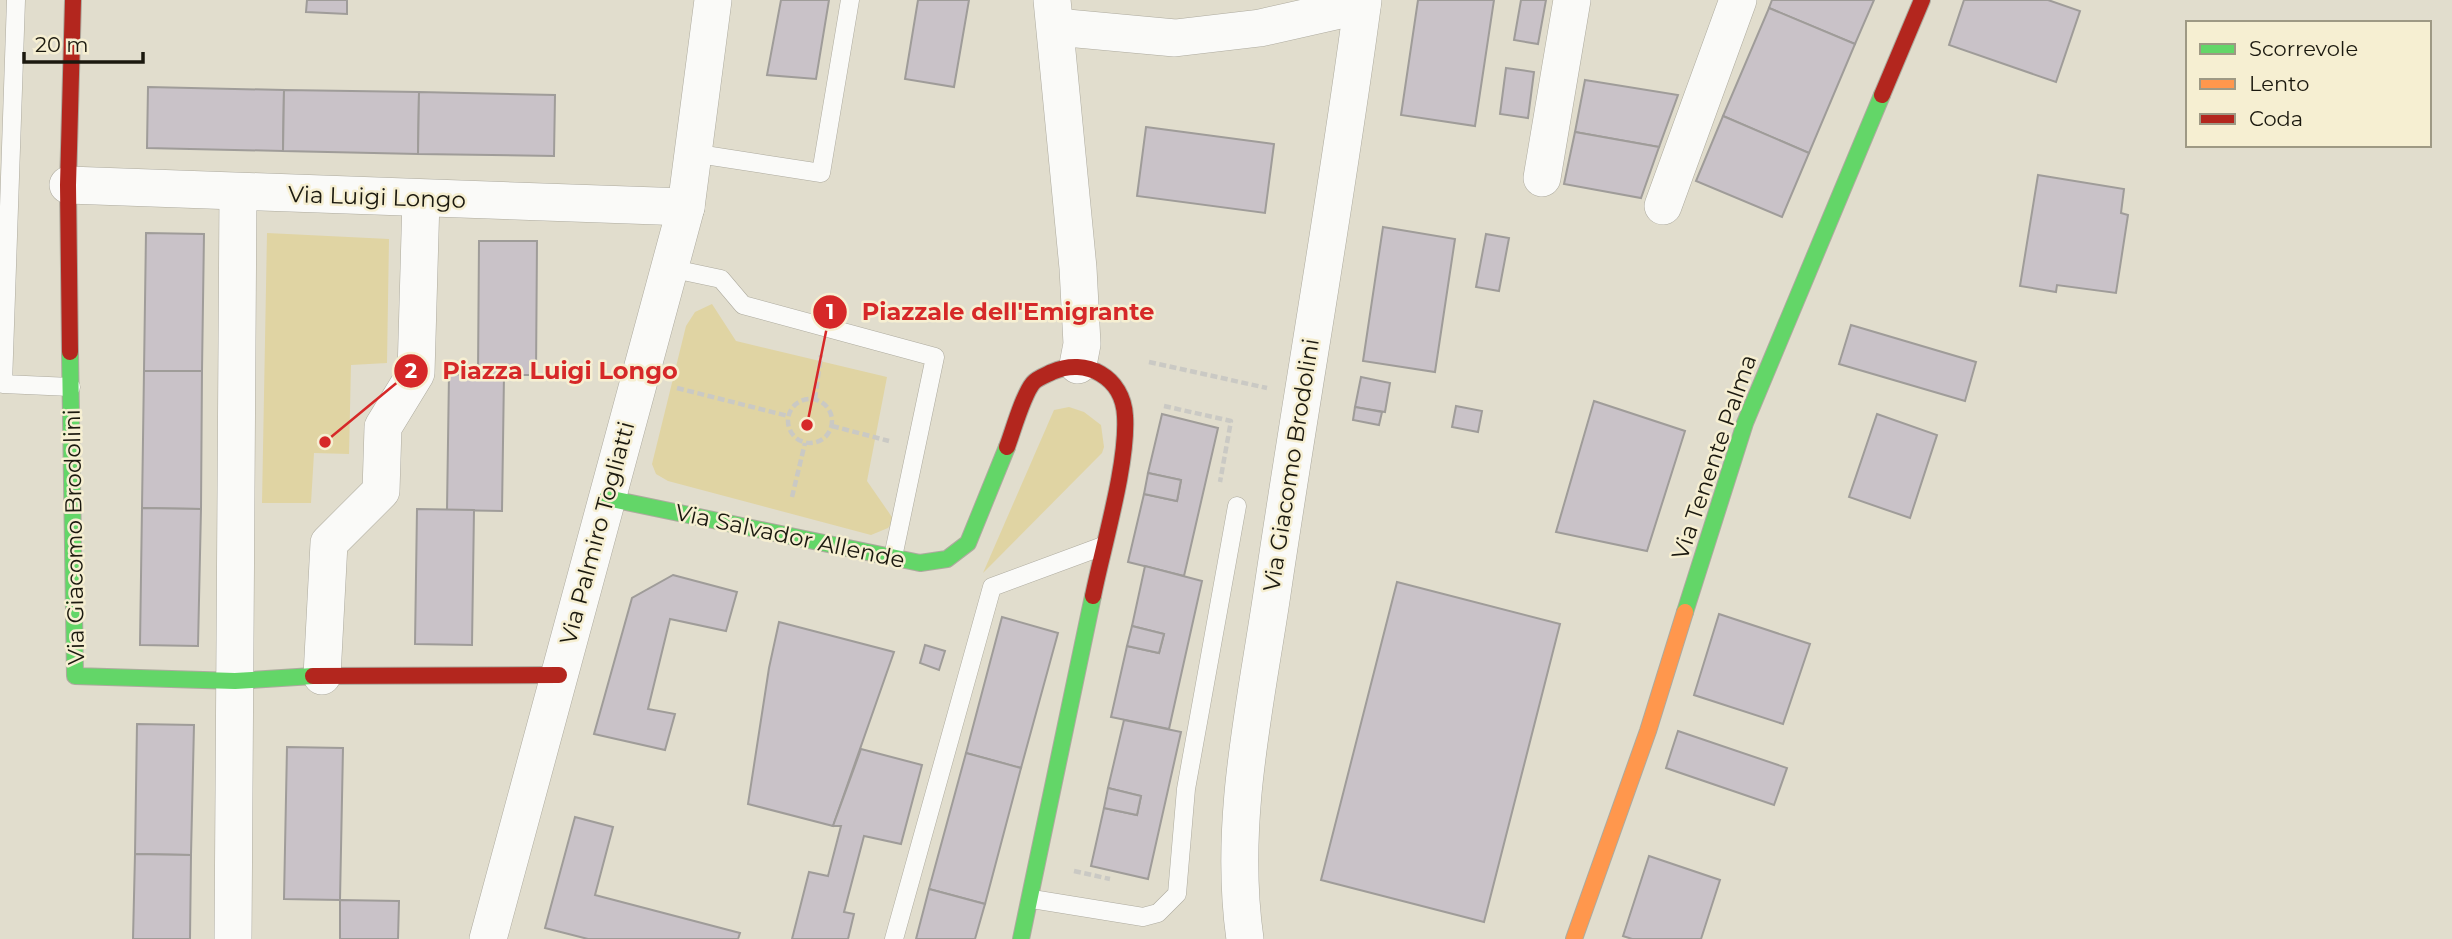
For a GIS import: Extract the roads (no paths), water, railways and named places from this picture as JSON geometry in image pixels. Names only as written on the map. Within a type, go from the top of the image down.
[{"type":"street","name":"Via Giacomo Brodolini","points":[[73,0],[68,185],[75,676],[235,681],[323,676],[559,675]]},
{"type":"street","name":"Via Palmiro Togliatti","points":[[488,939],[685,207],[713,0]]},
{"type":"street","points":[[1542,178],[1572,0]]},
{"type":"street","points":[[1663,206],[1738,0]]},
{"type":"street","name":"Via Tenente Palma","points":[[1574,939],[1648,731],[1745,423],[1922,0]]},
{"type":"street","name":"Via Giacomo Brodolini","points":[[1246,936],[1237,875],[1240,808],[1363,2]]},
{"type":"street","points":[[1021,939],[1032,899],[1124,447],[1126,412],[1122,397],[1106,376],[1078,365],[1082,344],[1077,268],[1054,14],[1175,38],[1260,28],[1363,2]]},
{"type":"street","name":"Via Luigi Longo","points":[[68,185],[685,207]]},
{"type":"street","points":[[233,939],[238,192]]},
{"type":"street","points":[[323,676],[329,543],[381,491],[383,427],[416,373],[421,199]]},
{"type":"street","name":"Via Salvador Allende","points":[[607,498],[920,563],[947,559],[968,543],[1033,383],[1046,372],[1078,365]]},
{"type":"lane","points":[[16,0],[3,384],[71,387]]},
{"type":"lane","points":[[692,153],[821,173],[849,0]]},
{"type":"lane","points":[[669,268],[721,279],[743,305],[935,357],[893,558]]},
{"type":"lane","points":[[1032,899],[1143,917],[1158,913],[1177,894],[1186,789],[1237,506]]},
{"type":"lane","points":[[894,939],[992,587],[1103,546]]},
{"type":"place","name":"Piazzale dell'Emigrante","points":[[807,425]]},
{"type":"place","name":"Piazza Luigi Longo","points":[[325,442]]}]
